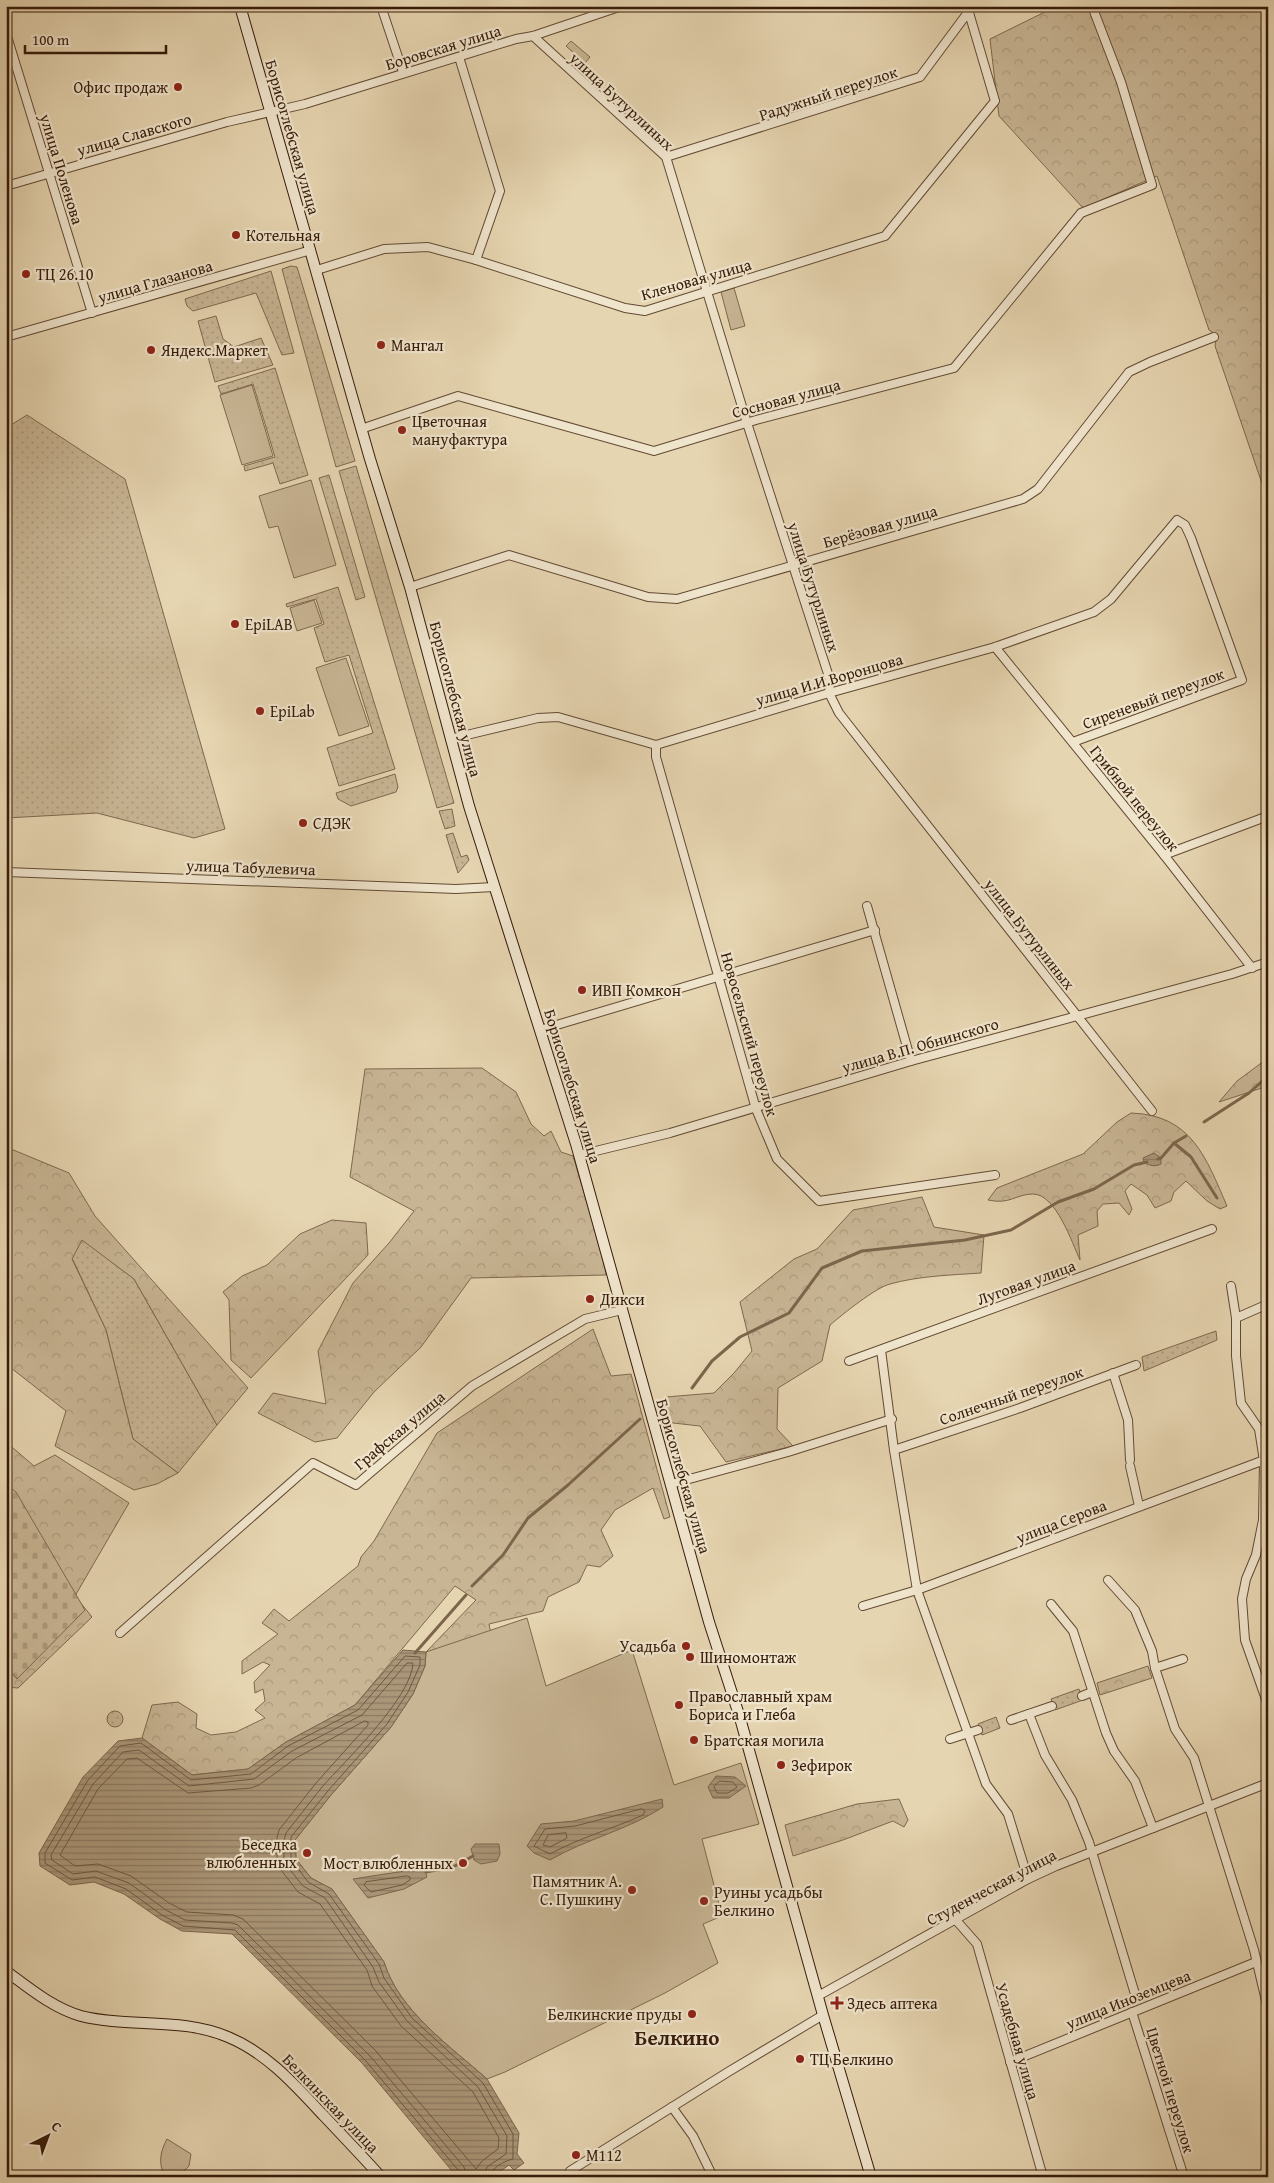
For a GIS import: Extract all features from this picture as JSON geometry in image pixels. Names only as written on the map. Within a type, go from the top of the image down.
[{"type":"street","name":"Борисоглебская улица","points":[[240,6],[362,429],[410,587],[450,739],[494,887],[579,1155],[709,1622],[769,1819],[823,2015],[871,2177]]},
{"type":"street","points":[[381,6],[403,72]]},
{"type":"street","name":"Боровская улица","points":[[270,111],[305,104],[403,72],[516,39],[533,36],[622,6]]},
{"type":"street","name":"Сосновая улица","points":[[362,429],[458,396],[654,451],[746,423],[954,368],[1082,213],[1152,184],[1121,82],[1092,6]]},
{"type":"street","name":"Кленовая улица","points":[[317,270],[384,249],[428,248],[476,260],[625,308],[645,311],[885,236],[995,101],[968,9]]},
{"type":"street","name":"Радужный переулок","points":[[666,157],[920,77],[968,9]]},
{"type":"street","name":"улица Поленова","points":[[6,33],[92,313]]},
{"type":"street","name":"улица Бутурлиных","points":[[533,36],[666,157],[746,423],[830,680],[829,693],[839,713],[1152,1111]]},
{"type":"street","points":[[458,57],[500,191],[476,260]]},
{"type":"street","name":"улица Славского","points":[[6,186],[49,172],[270,111]]},
{"type":"street","name":"улица Глазанова","points":[[6,338],[310,250]]},
{"type":"street","name":"Берёзовая улица","points":[[410,587],[509,555],[648,597],[676,599],[1023,499],[1038,489],[1129,372],[1214,337]]},
{"type":"street","name":"улица И.И.Воронцова","points":[[656,745],[829,693],[995,647],[1094,612],[1110,599],[1177,520],[1185,525],[1191,538],[1242,680]]},
{"type":"street","name":"Грибной переулок","points":[[995,647],[1164,855],[1252,968]]},
{"type":"street","name":"Сиреневый переулок","points":[[1072,742],[1242,680]]},
{"type":"street","points":[[450,739],[538,718],[558,717],[656,745]]},
{"type":"street","name":"Новосельский переулок","points":[[656,745],[656,757],[756,1109],[777,1159],[819,1201],[995,1174]]},
{"type":"street","points":[[1164,855],[1268,816]]},
{"type":"street","name":"улица Табулевича","points":[[6,872],[456,889],[494,887]]},
{"type":"street","points":[[867,906],[911,1061]]},
{"type":"street","points":[[540,1030],[875,930]]},
{"type":"street","name":"улица В.П. Обнинского","points":[[579,1155],[670,1133],[756,1109],[911,1061],[1252,968],[1268,962]]},
{"type":"street","name":"Луговая улица","points":[[849,1360],[1212,1229]]},
{"type":"street","points":[[1231,1286],[1236,1318],[1236,1356],[1241,1402],[1259,1430],[1266,1459],[1263,1520],[1256,1555],[1246,1579],[1242,1599],[1245,1640],[1268,1705]]},
{"type":"street","points":[[1236,1318],[1268,1304]]},
{"type":"street","name":"Графская улица","points":[[120,1633],[313,1463],[356,1485],[472,1386],[585,1320],[622,1310]]},
{"type":"street","points":[[881,1350],[892,1419],[894,1450],[917,1590],[986,1784],[1008,1814],[1028,1879]]},
{"type":"street","name":"Солнечный переулок","points":[[894,1450],[1020,1408],[1136,1365]]},
{"type":"street","points":[[1113,1373],[1128,1420],[1130,1463],[1138,1506]]},
{"type":"street","points":[[671,1484],[788,1452],[892,1419]]},
{"type":"street","name":"улица Серова","points":[[863,1606],[917,1590],[1266,1459]]},
{"type":"street","points":[[1108,1580],[1135,1610],[1152,1651],[1155,1668],[1175,1729],[1194,1758],[1254,1950],[1268,2009]]},
{"type":"street","points":[[1050,1604],[1073,1631],[1111,1745],[1136,1781],[1153,1828]]},
{"type":"street","points":[[1155,1668],[1183,1659]]},
{"type":"street","points":[[1082,1696],[1092,1692]]},
{"type":"street","points":[[1011,1720],[1052,1706]]},
{"type":"street","points":[[1029,1714],[1045,1755],[1072,1800],[1092,1852],[1135,1994]]},
{"type":"street","points":[[950,1739],[978,1730]]},
{"type":"street","name":"Студенческая улица","points":[[818,1996],[1028,1879],[1268,1783]]},
{"type":"street","name":"Усадебная улица","points":[[955,1920],[977,1944],[1043,2177]]},
{"type":"street","name":"улица Иноземцева","points":[[1010,2062],[1256,1962]]},
{"type":"street","name":"Белкинская улица","points":[[6,1971],[42,1997],[61,2008],[79,2015],[121,2022],[146,2022],[183,2026],[227,2036],[249,2048],[274,2065],[381,2177]]},
{"type":"street","name":"Цветной переулок","points":[[1132,2012],[1184,2177]]},
{"type":"street","points":[[570,2171],[823,2015]]},
{"type":"street","points":[[672,2107],[693,2136],[713,2177]]},
{"type":"green space","points":[[1057,6],[1268,6],[1268,501],[1215,346],[1217,335],[1209,330],[1157,176],[1083,208],[999,116],[990,39]]},
{"type":"green space","points":[[571,41],[590,57],[585,63],[566,46]]},
{"type":"green space","points":[[291,266],[297,267],[355,461],[336,467],[282,269]]},
{"type":"green space","points":[[271,271],[294,353],[282,355],[256,293],[193,311],[187,306],[185,299]]},
{"type":"green space","points":[[734,288],[745,326],[731,330],[721,292]]},
{"type":"green space","points":[[216,316],[223,339],[234,347],[261,338],[273,365],[215,382],[198,321]]},
{"type":"green space","points":[[275,368],[308,475],[280,484],[273,463],[245,471],[244,466],[275,457],[253,384],[221,394],[218,386]]},
{"type":"green space","points":[[252,385],[273,456],[242,465],[220,395]]},
{"type":"green space","points":[[27,415],[125,479],[225,829],[194,838],[97,813],[6,818],[6,428]]},
{"type":"green space","points":[[356,466],[454,803],[437,808],[339,471]]},
{"type":"green space","points":[[329,475],[365,597],[356,600],[319,478]]},
{"type":"green space","points":[[311,480],[336,565],[294,578],[278,526],[269,528],[259,496]]},
{"type":"green space","points":[[338,587],[395,769],[339,786],[327,748],[373,733],[349,655],[325,662],[314,628],[324,624],[316,599],[287,607],[286,604]]},
{"type":"green space","points":[[314,600],[322,623],[297,631],[290,608]]},
{"type":"green space","points":[[346,658],[369,726],[339,736],[316,668]]},
{"type":"green space","points":[[395,774],[398,787],[396,792],[351,806],[338,799],[336,793]]},
{"type":"green space","points":[[452,809],[455,826],[445,829],[439,811]]},
{"type":"green space","points":[[453,833],[461,857],[467,855],[469,860],[458,873],[446,835]]},
{"type":"green space","points":[[1268,1058],[1268,1086],[1219,1102],[1237,1081]]},
{"type":"green space","points":[[482,1068],[516,1092],[531,1124],[544,1136],[551,1131],[561,1152],[573,1156],[603,1256],[606,1275],[471,1278],[421,1347],[374,1392],[337,1438],[315,1442],[258,1413],[273,1393],[326,1404],[318,1351],[353,1283],[389,1243],[414,1211],[350,1177],[365,1069]]},
{"type":"green space","points":[[1131,1113],[1152,1116],[1169,1122],[1183,1131],[1194,1142],[1203,1156],[1227,1206],[1220,1209],[1207,1201],[1186,1181],[1174,1192],[1171,1201],[1155,1208],[1147,1195],[1131,1184],[1125,1191],[1132,1209],[1129,1215],[1119,1203],[1103,1204],[1097,1211],[1098,1226],[1078,1235],[1080,1260],[1056,1210],[1041,1196],[1027,1194],[1002,1201],[988,1200],[997,1188],[1083,1154],[1117,1122]]},
{"type":"green space","points":[[11,1149],[69,1173],[95,1216],[248,1388],[217,1425],[134,1279],[82,1240],[72,1259],[106,1330],[133,1439],[178,1473],[157,1484],[134,1490],[55,1446],[66,1411],[6,1364],[6,1152]]},
{"type":"green space","points":[[922,1197],[934,1227],[984,1235],[981,1273],[923,1278],[884,1286],[830,1325],[822,1361],[778,1388],[777,1429],[793,1446],[726,1462],[700,1426],[664,1422],[666,1397],[714,1393],[752,1351],[740,1302],[794,1259],[817,1249],[853,1210]]},
{"type":"green space","points":[[332,1220],[366,1223],[368,1255],[251,1378],[231,1360],[229,1300],[223,1292],[242,1276],[267,1265],[300,1234]]},
{"type":"green space","points":[[82,1239],[134,1279],[217,1425],[178,1473],[133,1439],[106,1330],[72,1258]]},
{"type":"green space","points":[[593,1329],[611,1376],[631,1374],[670,1517],[664,1519],[653,1488],[615,1510],[601,1530],[613,1556],[600,1567],[587,1565],[579,1582],[548,1597],[543,1611],[489,1624],[496,1657],[391,1727],[413,1694],[425,1666],[426,1652],[476,1600],[455,1586],[355,1705],[286,1742],[248,1769],[192,1775],[142,1738],[152,1705],[178,1702],[197,1714],[196,1728],[211,1735],[236,1732],[265,1718],[255,1710],[265,1701],[263,1689],[255,1693],[254,1682],[270,1665],[263,1662],[242,1674],[242,1661],[278,1634],[262,1623],[274,1609],[289,1621],[358,1566],[361,1557],[374,1541],[437,1433]]},
{"type":"green space","points":[[1216,1331],[1217,1340],[1144,1371],[1142,1357]]},
{"type":"green space","points":[[6,1442],[34,1466],[55,1455],[129,1503],[75,1596],[92,1617],[18,1688],[6,1687]]},
{"type":"green space","points":[[6,1484],[16,1492],[85,1610],[17,1679],[6,1667]]},
{"type":"green space","points":[[527,1618],[546,1686],[632,1650],[674,1785],[741,1763],[759,1824],[702,1839],[722,1916],[703,1924],[718,1963],[665,1993],[505,2072],[487,2079],[413,2012],[391,1980],[384,1962],[332,1889],[311,1878],[296,1859],[295,1840],[331,1795],[391,1727],[413,1694],[425,1666],[426,1652]]},
{"type":"green space","points":[[1148,1666],[1152,1678],[1100,1695],[1097,1683]]},
{"type":"green space","points":[[1079,1689],[1083,1700],[1055,1710],[1051,1699]]},
{"type":"green space","points":[[115,1711],[121,1713],[123,1719],[121,1725],[115,1727],[109,1725],[107,1719],[109,1713]]},
{"type":"green space","points":[[996,1717],[1000,1728],[982,1735],[978,1724]]},
{"type":"green space","points":[[899,1799],[908,1820],[904,1827],[893,1821],[793,1856],[785,1825],[857,1804]]},
{"type":"green space","points":[[167,2139],[191,2154],[189,2166],[178,2177],[165,2177],[161,2167],[163,2148]]},
{"type":"water","points":[[1154,1153],[1161,1158],[1161,1164],[1152,1166],[1144,1162],[1143,1158]]},
{"type":"water","points":[[403,1650],[426,1652],[425,1666],[413,1694],[391,1727],[331,1795],[295,1840],[296,1859],[311,1878],[332,1889],[384,1962],[391,1980],[413,2012],[487,2079],[519,2133],[517,2154],[524,2163],[514,2170],[509,2165],[492,2177],[457,2177],[362,2063],[232,1934],[182,1931],[160,1919],[124,1894],[94,1882],[70,1885],[40,1866],[39,1853],[83,1777],[118,1741],[142,1738],[192,1775],[248,1769],[286,1742],[355,1705]]},
{"type":"water","points":[[716,1776],[735,1777],[746,1786],[729,1798],[713,1798],[708,1787]]},
{"type":"water","points":[[662,1799],[663,1807],[650,1815],[550,1860],[534,1853],[527,1846],[541,1824],[574,1821]]},
{"type":"water","points":[[475,1844],[499,1844],[500,1854],[497,1861],[481,1864],[474,1860],[471,1849]]},
{"type":"water","points":[[424,1868],[427,1877],[404,1889],[368,1898],[353,1879]]},
{"type":"waterway","points":[[1204,1122],[1249,1093],[1268,1076]]},
{"type":"waterway","points":[[1158,1159],[1174,1143],[1186,1136]]},
{"type":"waterway","points":[[1174,1143],[1191,1157],[1217,1198]]},
{"type":"waterway","points":[[692,1388],[712,1361],[740,1337],[789,1313],[822,1268],[862,1251],[965,1240],[1011,1230],[1058,1202],[1094,1189],[1134,1165],[1147,1162]]},
{"type":"waterway","points":[[472,1586],[503,1555],[528,1518],[568,1485],[640,1419]]},
{"type":"waterway","points":[[415,1653],[466,1595]]},
{"type":"waterway","points":[[426,1872],[453,1867],[473,1856]]},
{"type":"place","name":"Офис продаж","points":[[178,87]]},
{"type":"place","name":"Котельная","points":[[236,235]]},
{"type":"place","name":"ТЦ 26.10","points":[[26,274]]},
{"type":"place","name":"Мангал","points":[[381,345]]},
{"type":"place","name":"Яндекс.Маркет","points":[[151,350]]},
{"type":"place","name":"Цветочная мануфактура","points":[[402,430]]},
{"type":"place","name":"EpiLAB","points":[[235,624]]},
{"type":"place","name":"EpiLab","points":[[260,711]]},
{"type":"place","name":"СДЭК","points":[[303,823]]},
{"type":"place","name":"ИВП Комкон","points":[[582,990]]},
{"type":"place","name":"Дикси","points":[[590,1299]]},
{"type":"place","name":"Усадьба","points":[[686,1646]]},
{"type":"place","name":"Шиномонтаж","points":[[690,1657]]},
{"type":"place","name":"Православный храм Бориса и Глеба","points":[[679,1705]]},
{"type":"place","name":"Братская могила","points":[[694,1740]]},
{"type":"place","name":"Зефирок","points":[[781,1765]]},
{"type":"place","name":"Беседка влюбленных","points":[[307,1853]]},
{"type":"place","name":"Мост влюбленных","points":[[463,1863]]},
{"type":"place","name":"Памятник А. С. Пушкину","points":[[632,1890]]},
{"type":"place","name":"Руины усадьбы Белкино","points":[[704,1901]]},
{"type":"place","name":"Здесь аптека","points":[[837,2003]]},
{"type":"place","name":"Белкинские пруды","points":[[692,2014]]},
{"type":"place","name":"ТЦ Белкино","points":[[800,2059]]},
{"type":"place","name":"М112","points":[[576,2155]]},
{"type":"district","name":"Белкино","points":[[677,2037]]}]
